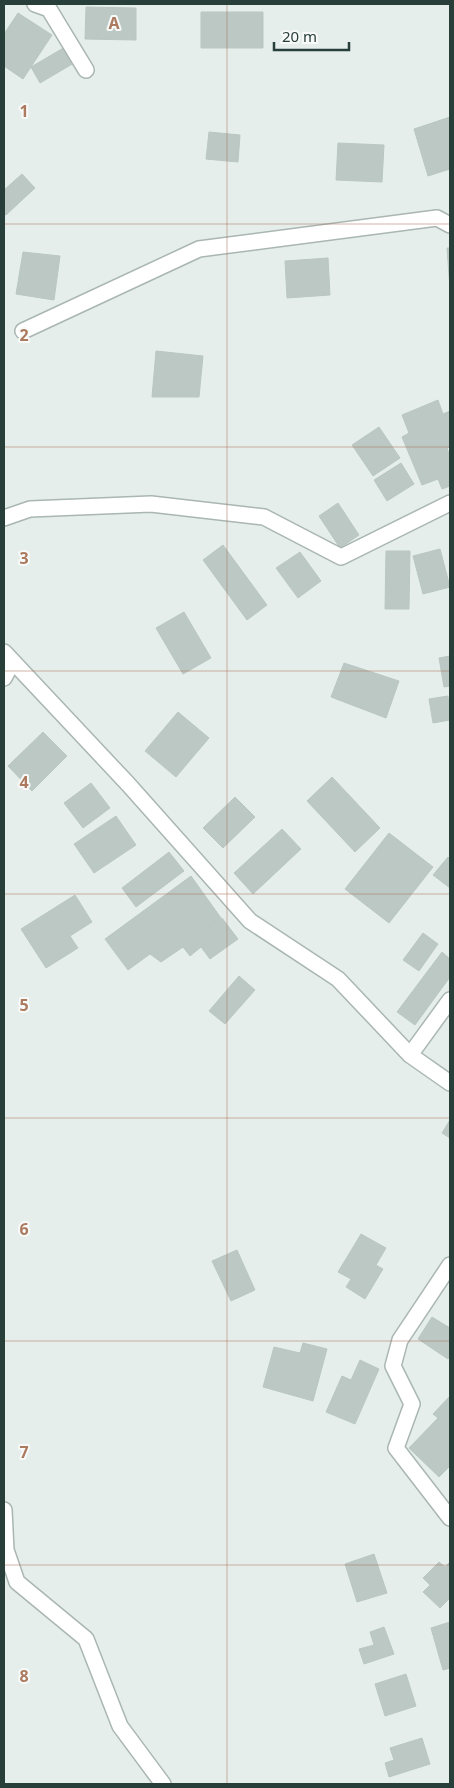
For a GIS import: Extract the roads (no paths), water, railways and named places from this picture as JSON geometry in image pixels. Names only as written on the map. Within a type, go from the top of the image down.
[{"type":"street","points":[[35,4],[49,9],[86,70]]},
{"type":"street","points":[[23,331],[199,249],[437,218],[450,225]]},
{"type":"street","points":[[4,518],[30,509],[151,504],[264,516],[341,557],[450,503]]},
{"type":"street","points":[[4,678],[8,658]]},
{"type":"street","points":[[8,658],[128,784],[250,921],[338,979],[410,1056],[450,1083]]},
{"type":"street","points":[[410,1056],[450,1000]]},
{"type":"street","points":[[450,1265],[400,1340],[393,1366],[412,1404],[396,1448],[450,1518]]},
{"type":"street","points":[[4,1510],[6,1550],[17,1582],[86,1639],[120,1726],[163,1784]]}]
